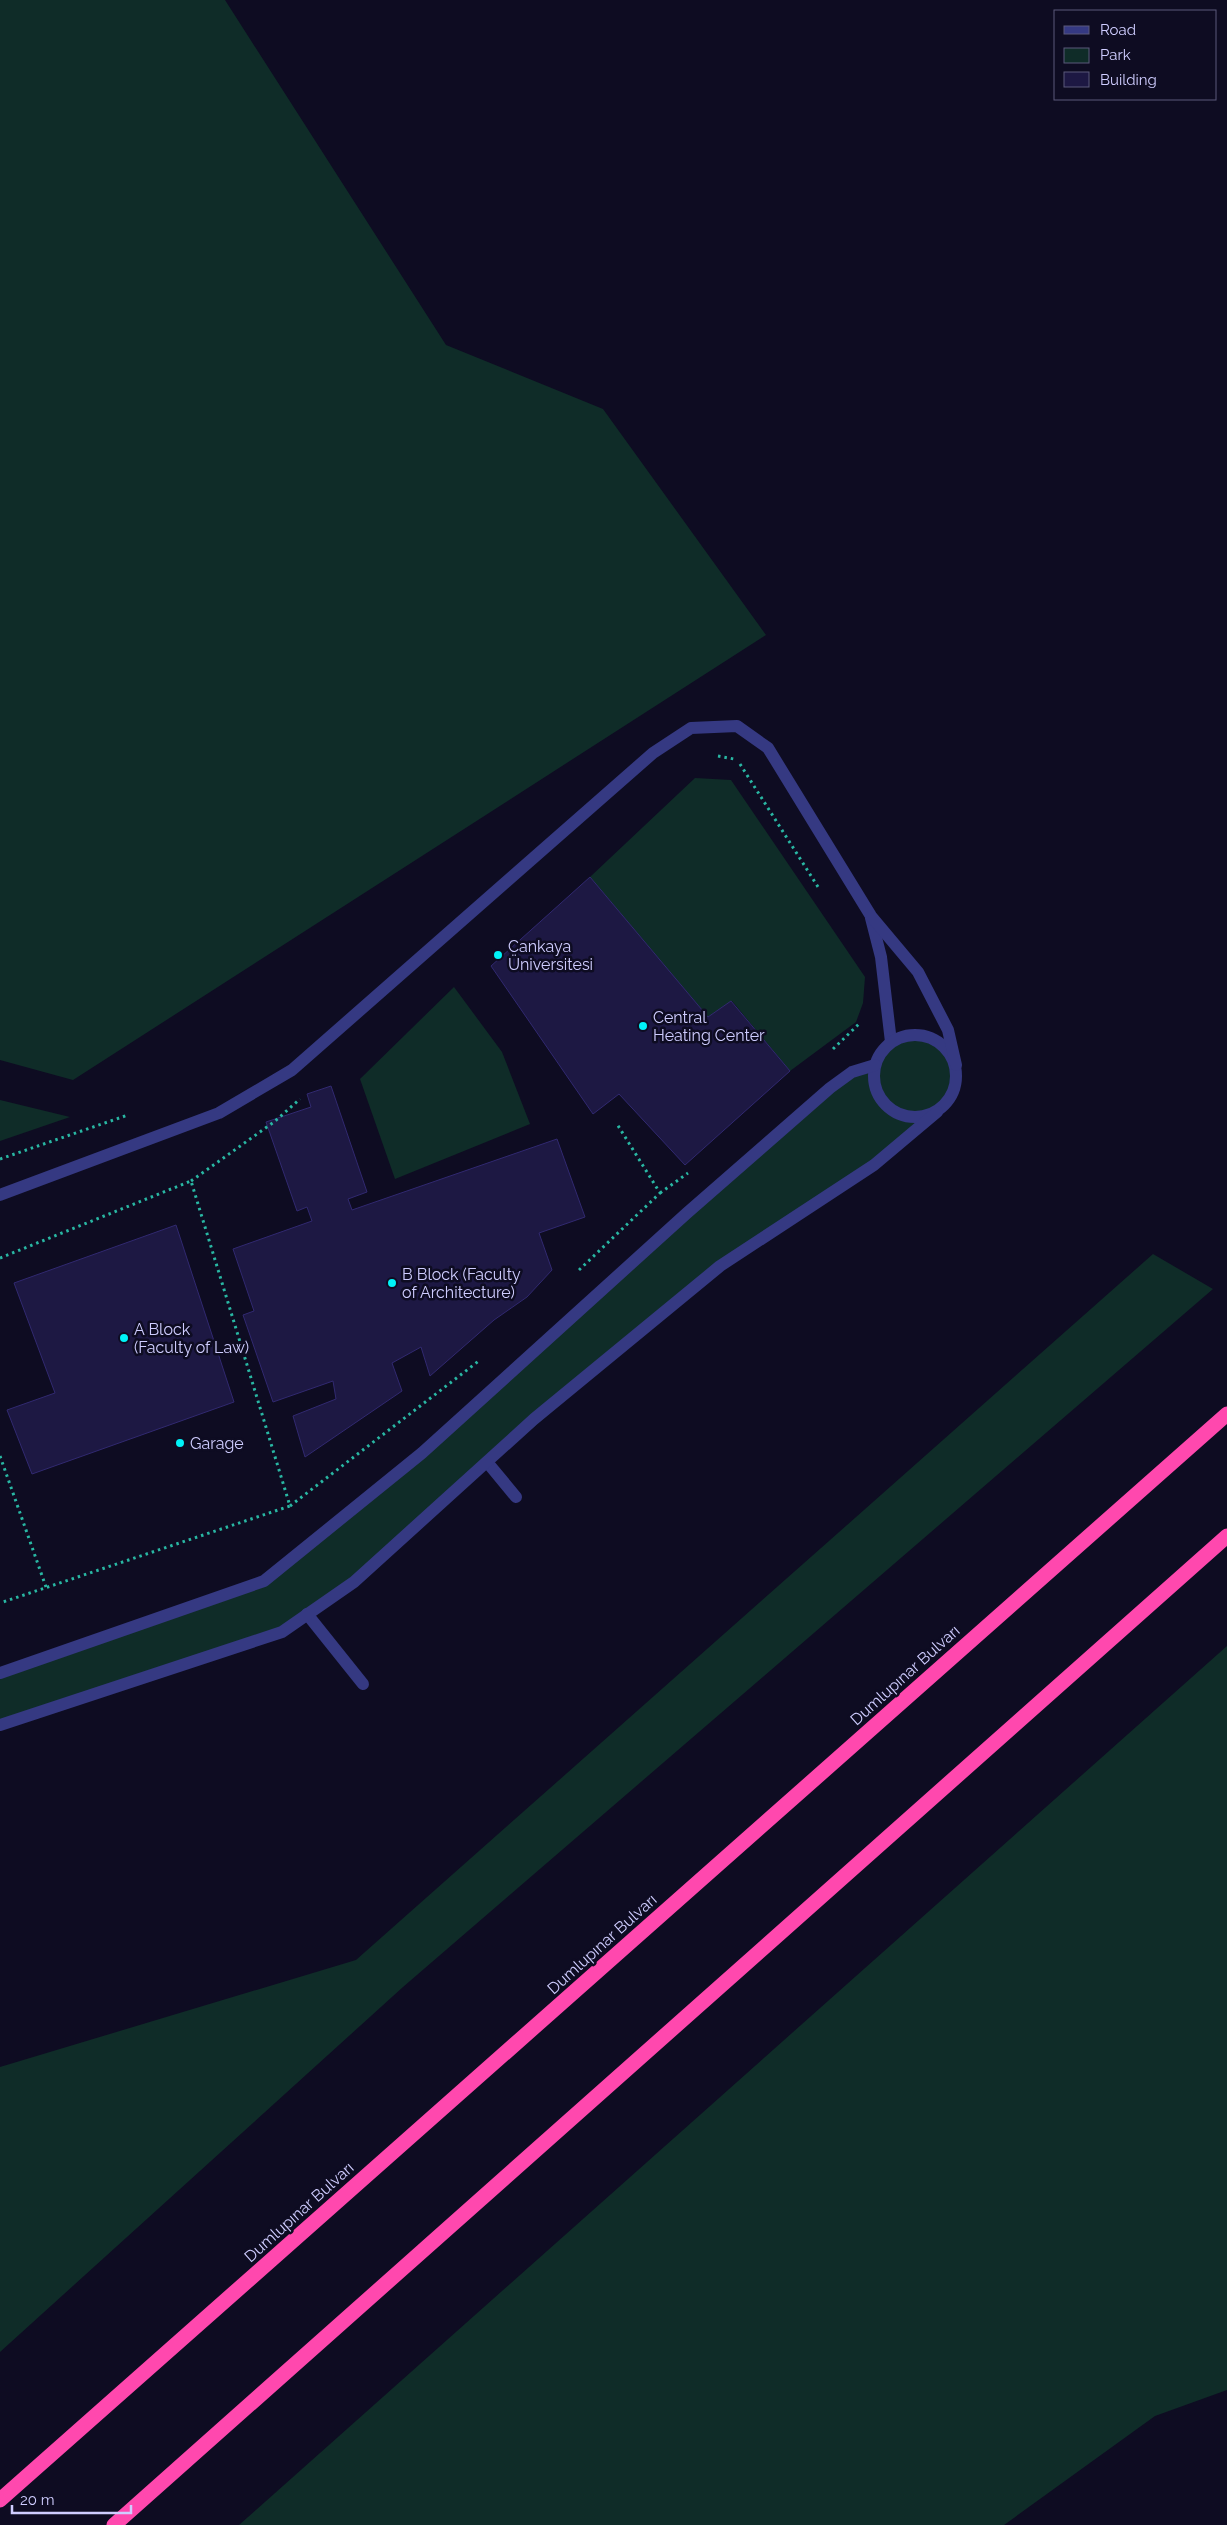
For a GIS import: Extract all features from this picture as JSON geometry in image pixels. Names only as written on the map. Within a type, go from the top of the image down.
[{"type":"highway","name":"Dumlupınar Bulvarı","points":[[0,2500],[1227,1414]]},
{"type":"highway","points":[[114,2525],[1227,1536]]},
{"type":"street","points":[[0,1195],[219,1113],[292,1070],[652,753],[691,728],[737,726],[768,748],[870,916],[900,948],[918,972],[948,1030],[956,1065],[957,1079],[954,1091],[937,1112],[874,1165],[720,1266],[534,1419],[354,1582],[282,1632],[0,1725]]},
{"type":"street","points":[[870,916],[881,957],[891,1042]]},
{"type":"street","points":[[937,1112],[924,1117],[910,1117],[896,1113],[885,1104],[877,1092],[874,1079],[875,1065],[881,1052],[891,1042],[904,1036],[917,1034],[930,1037],[941,1044],[956,1065]]},
{"type":"street","points":[[0,1673],[264,1581],[422,1452],[687,1213],[830,1088],[852,1072],[875,1065]]},
{"type":"street","points":[[487,1462],[516,1497]]},
{"type":"street","points":[[307,1614],[363,1684]]},
{"type":"path","points":[[714,755],[738,760],[822,893]]},
{"type":"path","points":[[829,1054],[863,1020]]},
{"type":"path","points":[[0,1258],[192,1181],[274,1122],[304,1096]]},
{"type":"path","points":[[617,1124],[660,1193]]},
{"type":"path","points":[[576,1274],[660,1193],[691,1170]]},
{"type":"path","points":[[192,1181],[290,1506]]},
{"type":"path","points":[[0,1603],[290,1506],[482,1358]]},
{"type":"path","points":[[0,1456],[1,1464],[46,1587]]},
{"type":"green space","points":[[0,0],[225,0],[446,345],[603,409],[766,635],[73,1080],[0,1060]]},
{"type":"green space","points":[[695,778],[731,780],[865,977],[863,1003],[856,1022],[790,1071],[732,1001],[708,1017],[590,877]]},
{"type":"green space","points":[[454,987],[502,1052],[530,1124],[395,1179],[360,1079]]},
{"type":"green space","points":[[917,1034],[939,1043],[953,1059],[956,1069],[956,1080],[947,1102],[874,1165],[720,1266],[355,1582],[282,1632],[0,1725],[0,1673],[264,1581],[341,1518],[830,1088],[875,1065],[881,1052],[891,1042],[904,1036]]},
{"type":"green space","points":[[0,1100],[70,1117],[0,1141]]},
{"type":"green space","points":[[1153,1254],[1213,1289],[403,1987],[0,2352],[0,2067],[356,1960]]},
{"type":"green space","points":[[1227,1646],[1227,2390],[1155,2416],[1004,2525],[239,2525]]},
{"type":"building","name":"Central Heating Center","points":[[590,877],[708,1017],[731,1001],[790,1071],[685,1165],[619,1094],[593,1114],[491,966]]},
{"type":"building","name":"B Block (Faculty of Architecture)","points":[[331,1086],[367,1192],[348,1199],[352,1210],[557,1139],[585,1217],[539,1233],[552,1270],[527,1297],[494,1320],[430,1376],[421,1347],[392,1363],[402,1391],[305,1457],[293,1416],[336,1399],[333,1381],[273,1402],[243,1315],[254,1311],[233,1249],[312,1221],[307,1207],[297,1211],[266,1122],[311,1107],[307,1094]]},
{"type":"building","name":"A Block (Faculty of Law)","points":[[176,1225],[234,1402],[32,1474],[7,1410],[55,1393],[14,1283]]},
{"type":"place","name":"Çankaya Üniversitesi","points":[[498,955]]},
{"type":"place","name":"Central Heating Center","points":[[643,1026]]},
{"type":"place","name":"B Block (Faculty of Architecture)","points":[[392,1283]]},
{"type":"place","name":"A Block (Faculty of Law)","points":[[124,1338]]},
{"type":"place","name":"Garage","points":[[180,1443]]}]
